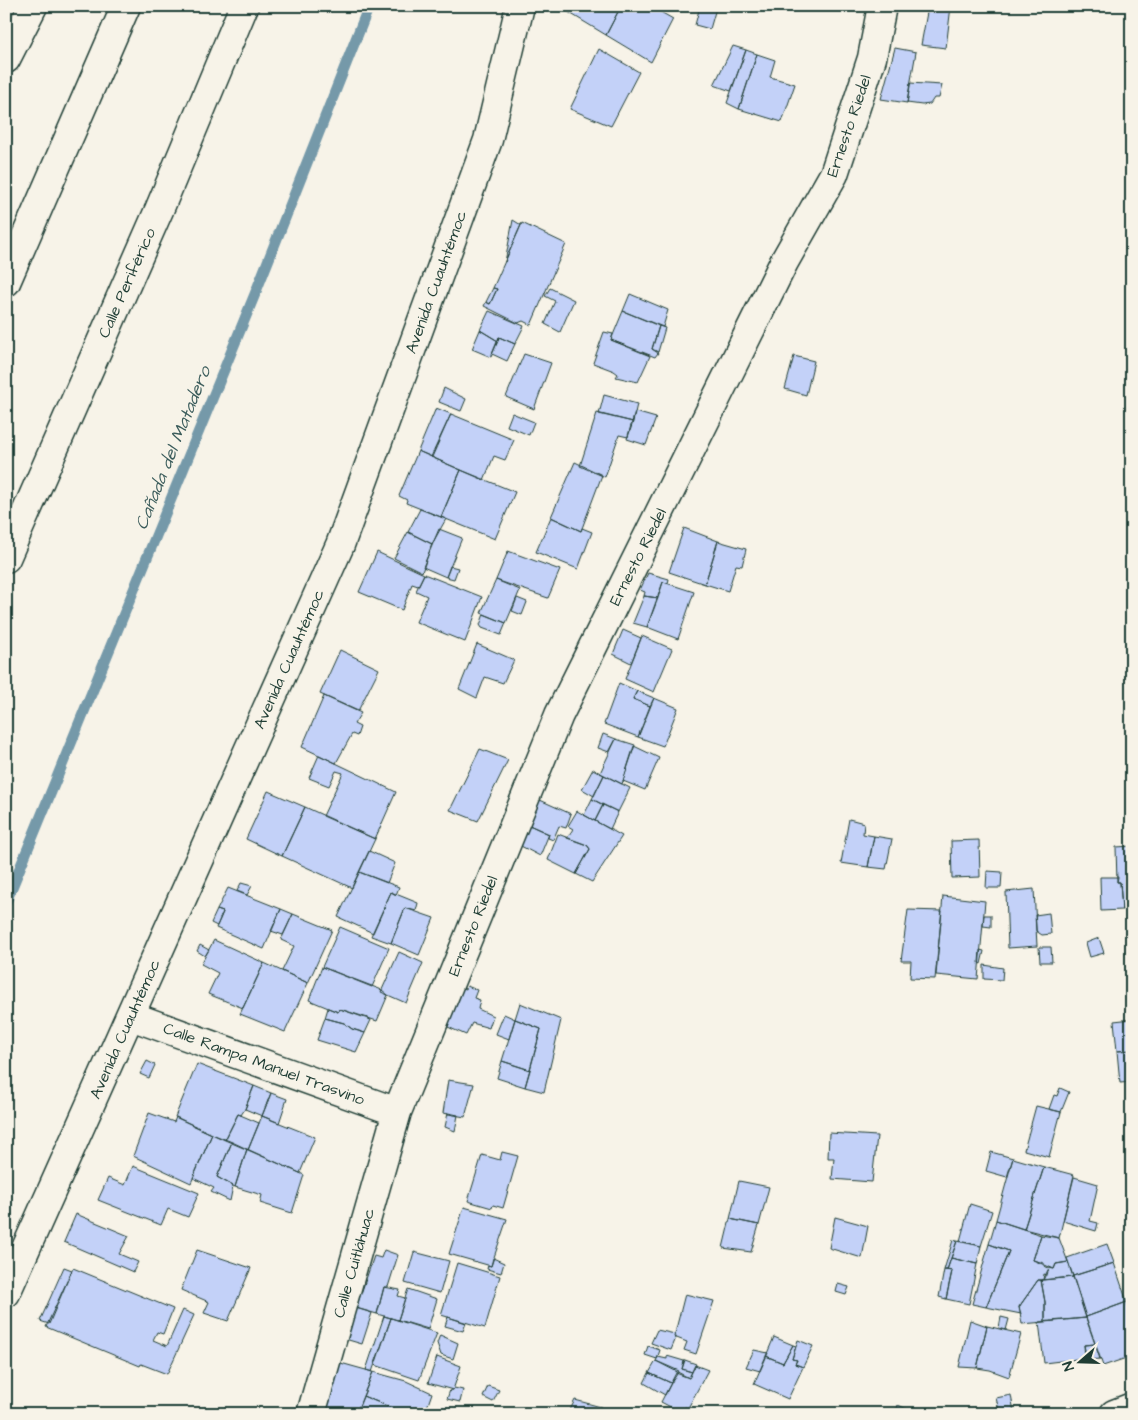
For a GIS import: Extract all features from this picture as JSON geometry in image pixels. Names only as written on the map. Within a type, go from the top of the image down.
[{"type":"main road","points":[[6,59],[33,6]]},
{"type":"main road","points":[[6,282],[126,6]]},
{"type":"main road","name":"Calle Periférico","points":[[6,558],[159,210],[244,6]]},
{"type":"main road","name":"Avenida Cuauhtémoc","points":[[6,1293],[340,545],[488,140],[520,6]]},
{"type":"main road","name":"Ernesto Riedel","points":[[397,1112],[559,715],[784,262],[834,174],[872,58],[882,6]]},
{"type":"main road","name":"Calle Rampa Manuel Trasvino","points":[[131,1016],[397,1112]]},
{"type":"main road","name":"Calle Cuitláhuac","points":[[310,1414],[397,1112]]},
{"type":"main road","points":[[1114,1414],[1132,1407]]},
{"type":"building","points":[[558,6],[621,6],[606,35]]},
{"type":"building","points":[[621,6],[650,6],[673,19],[651,62],[606,35]]},
{"type":"building","points":[[700,6],[716,8],[710,29],[695,25]]},
{"type":"building","points":[[951,6],[946,48],[921,45],[928,7]]},
{"type":"building","points":[[954,6],[984,6],[984,10]]},
{"type":"building","points":[[733,46],[746,50],[731,91],[714,85]]},
{"type":"building","points":[[895,48],[916,52],[907,103],[881,99]]},
{"type":"building","points":[[599,49],[639,72],[611,126],[570,109]]},
{"type":"building","points":[[746,50],[757,54],[739,109],[727,103]]},
{"type":"building","points":[[757,54],[775,60],[770,77],[795,84],[782,122],[739,109]]},
{"type":"building","points":[[910,83],[942,85],[939,98],[934,98],[930,104],[907,103]]},
{"type":"building","points":[[513,220],[521,225],[505,262]]},
{"type":"building","points":[[522,223],[566,244],[531,325],[523,321],[518,323],[484,306],[486,302],[490,304],[497,289],[493,288]]},
{"type":"building","points":[[493,288],[497,289],[490,304],[486,302]]},
{"type":"building","points":[[550,288],[574,300],[560,332],[545,324],[555,301],[545,296]]},
{"type":"building","points":[[630,294],[668,310],[663,327],[623,311]]},
{"type":"building","points":[[489,311],[524,326],[515,344],[499,337],[498,341],[480,330]]},
{"type":"building","points":[[623,311],[659,326],[652,349],[658,353],[655,357],[611,340]]},
{"type":"building","points":[[659,326],[665,328],[658,352],[652,349]]},
{"type":"building","points":[[480,330],[498,341],[491,357],[472,349]]},
{"type":"building","points":[[604,332],[613,334],[611,340],[650,356],[638,382],[616,377],[618,374],[614,371],[593,363]]},
{"type":"building","points":[[499,337],[515,344],[507,361],[492,354]]},
{"type":"building","points":[[524,354],[551,363],[534,409],[506,397]]},
{"type":"building","points":[[794,356],[814,361],[806,395],[785,389]]},
{"type":"building","points":[[444,388],[466,399],[461,411],[439,402]]},
{"type":"building","points":[[604,395],[637,404],[633,422],[599,414]]},
{"type":"building","points":[[436,408],[451,414],[432,457],[418,451]]},
{"type":"building","points":[[635,412],[656,418],[646,445],[627,439]]},
{"type":"building","points":[[512,413],[534,422],[529,435],[507,426]]},
{"type":"building","points":[[597,413],[633,422],[628,437],[619,435],[605,477],[580,466]]},
{"type":"building","points":[[451,414],[514,440],[505,460],[494,456],[484,480],[431,457]]},
{"type":"building","points":[[418,451],[461,470],[441,517],[406,503],[407,500],[399,496]]},
{"type":"building","points":[[575,462],[602,475],[581,531],[551,517]]},
{"type":"building","points":[[461,470],[515,492],[495,539],[441,517]]},
{"type":"building","points":[[420,509],[446,519],[432,544],[408,532]]},
{"type":"building","points":[[551,517],[581,531],[582,528],[592,532],[578,569],[536,552]]},
{"type":"building","points":[[684,528],[718,541],[705,584],[669,572]]},
{"type":"building","points":[[439,529],[462,538],[446,577],[423,567]]},
{"type":"building","points":[[408,532],[432,544],[422,572],[394,558]]},
{"type":"building","points":[[718,541],[746,549],[742,566],[736,565],[728,591],[705,584]]},
{"type":"building","points":[[508,551],[560,570],[548,598],[496,580]]},
{"type":"building","points":[[377,552],[424,574],[418,586],[412,584],[402,610],[359,592]]},
{"type":"building","points":[[450,566],[458,568],[454,579],[446,577]]},
{"type":"building","points":[[648,573],[669,579],[668,583],[663,582],[658,598],[644,596],[645,592],[640,590]]},
{"type":"building","points":[[424,574],[482,597],[465,642],[416,622],[427,596],[416,591]]},
{"type":"building","points":[[496,580],[520,590],[506,623],[481,613]]},
{"type":"building","points":[[663,582],[694,592],[678,639],[647,627]]},
{"type":"building","points":[[644,596],[658,598],[647,627],[633,623]]},
{"type":"building","points":[[517,598],[527,602],[522,615],[512,611]]},
{"type":"building","points":[[484,614],[506,623],[501,635],[482,628],[480,625]]},
{"type":"building","points":[[623,630],[641,638],[631,663],[613,654]]},
{"type":"building","points":[[642,636],[672,649],[654,692],[625,679]]},
{"type":"building","points":[[477,644],[514,660],[503,683],[485,677],[477,698],[459,689]]},
{"type":"building","points":[[340,650],[379,669],[358,711],[320,694]]},
{"type":"building","points":[[619,683],[637,691],[633,699],[650,706],[638,737],[604,724]]},
{"type":"building","points":[[637,691],[654,698],[650,706],[633,699]]},
{"type":"building","points":[[324,696],[361,713],[354,724],[360,727],[357,736],[352,734],[336,763],[302,747]]},
{"type":"building","points":[[654,698],[678,708],[663,746],[638,737]]},
{"type":"building","points":[[603,734],[616,739],[609,752],[598,748]]},
{"type":"building","points":[[616,739],[635,745],[622,784],[600,773]]},
{"type":"building","points":[[634,746],[659,758],[645,790],[623,781]]},
{"type":"building","points":[[480,749],[508,760],[478,821],[450,810]]},
{"type":"building","points":[[319,755],[396,792],[375,839],[323,816],[343,773],[336,771],[329,786],[309,778]]},
{"type":"building","points":[[593,769],[604,775],[594,796],[582,789]]},
{"type":"building","points":[[604,775],[630,788],[618,812],[592,799]]},
{"type":"building","points":[[268,791],[305,807],[282,856],[246,839]]},
{"type":"building","points":[[592,799],[603,805],[595,821],[584,815]]},
{"type":"building","points":[[540,800],[571,814],[566,828],[559,826],[553,840],[548,838],[549,834],[527,824]]},
{"type":"building","points":[[603,805],[618,812],[610,829],[595,821]]},
{"type":"building","points":[[305,807],[375,839],[352,888],[282,856]]},
{"type":"building","points":[[577,811],[622,836],[592,882],[576,874],[590,849],[587,845],[567,838],[573,829],[568,826]]},
{"type":"building","points":[[849,819],[864,823],[863,834],[874,836],[868,867],[841,863]]},
{"type":"building","points":[[527,824],[549,834],[540,856],[517,844]]},
{"type":"building","points":[[558,834],[587,845],[590,849],[576,874],[548,860]]},
{"type":"building","points":[[874,836],[892,839],[886,869],[868,867]]},
{"type":"building","points":[[979,840],[980,877],[952,878],[951,841]]},
{"type":"building","points":[[1132,846],[1132,909],[1122,910],[1120,882],[1117,882],[1116,847]]},
{"type":"building","points":[[369,851],[395,863],[387,883],[359,872]]},
{"type":"building","points":[[987,871],[1002,872],[1001,888],[986,888]]},
{"type":"building","points":[[359,872],[399,887],[396,895],[391,892],[373,933],[338,917]]},
{"type":"building","points":[[1100,877],[1118,877],[1117,882],[1120,882],[1122,910],[1101,911]]},
{"type":"building","points":[[241,883],[252,886],[247,895],[237,891]]},
{"type":"building","points":[[228,888],[281,909],[264,949],[216,928],[223,912],[217,910]]},
{"type":"building","points":[[1034,889],[1037,946],[1008,948],[1006,892]]},
{"type":"building","points":[[391,892],[418,903],[416,911],[405,908],[391,943],[371,936]]},
{"type":"building","points":[[943,896],[985,901],[978,979],[936,975]]},
{"type":"building","points":[[405,908],[434,918],[419,955],[391,943]]},
{"type":"building","points":[[281,909],[293,914],[283,935],[271,931]]},
{"type":"building","points":[[217,910],[223,912],[217,926],[211,923]]},
{"type":"building","points":[[908,910],[942,911],[935,979],[910,978],[911,961],[901,961]]},
{"type":"building","points":[[1049,913],[1051,934],[1042,935],[1036,931],[1035,915]]},
{"type":"building","points":[[293,914],[332,930],[308,983],[282,971],[294,946],[281,940]]},
{"type":"building","points":[[984,915],[991,915],[991,927],[983,926]]},
{"type":"building","points":[[340,927],[389,948],[372,987],[322,967]]},
{"type":"building","points":[[1099,938],[1104,953],[1090,957],[1086,943]]},
{"type":"building","points":[[214,940],[264,963],[243,1008],[208,994],[218,973],[201,964]]},
{"type":"building","points":[[200,945],[209,950],[205,956],[197,951]]},
{"type":"building","points":[[1039,947],[1051,947],[1052,962],[1040,962]]},
{"type":"building","points":[[980,950],[984,951],[981,964],[979,963]]},
{"type":"building","points":[[399,952],[423,963],[406,1003],[381,992]]},
{"type":"building","points":[[264,963],[308,983],[285,1032],[240,1014]]},
{"type":"building","points":[[984,965],[1003,968],[1002,980],[984,979]]},
{"type":"building","points":[[322,967],[382,990],[388,995],[377,1021],[340,1009],[338,1012],[309,1000]]},
{"type":"building","points":[[449,982],[466,989],[467,986],[477,990],[474,998],[480,1000],[478,1009],[493,1016],[489,1028],[472,1023],[466,1035],[432,1020]]},
{"type":"building","points":[[520,1003],[561,1020],[544,1092],[525,1087],[541,1029],[515,1019]]},
{"type":"building","points":[[328,1008],[338,1012],[340,1009],[371,1020],[365,1033],[352,1029],[344,1023],[325,1018]]},
{"type":"building","points":[[504,1014],[515,1019],[509,1039],[496,1034]]},
{"type":"building","points":[[325,1018],[344,1023],[352,1029],[365,1033],[356,1052],[317,1040]]},
{"type":"building","points":[[515,1019],[541,1029],[530,1070],[502,1061]]},
{"type":"building","points":[[1132,1019],[1132,1050],[1117,1051],[1114,1021]]},
{"type":"building","points":[[1132,1050],[1132,1082],[1120,1083],[1117,1051]]},
{"type":"building","points":[[147,1061],[155,1065],[149,1078],[140,1074]]},
{"type":"building","points":[[502,1061],[530,1070],[525,1087],[497,1078]]},
{"type":"building","points":[[197,1064],[254,1086],[245,1109],[241,1115],[238,1114],[225,1140],[175,1117]]},
{"type":"building","points":[[448,1080],[474,1084],[465,1117],[443,1113]]},
{"type":"building","points":[[254,1086],[271,1093],[262,1116],[245,1109]]},
{"type":"building","points":[[1060,1088],[1069,1092],[1061,1112],[1049,1109],[1054,1095],[1057,1096]]},
{"type":"building","points":[[271,1093],[287,1099],[279,1123],[262,1116]]},
{"type":"building","points":[[1036,1106],[1061,1112],[1049,1157],[1024,1150]]},
{"type":"building","points":[[149,1113],[174,1122],[176,1117],[212,1134],[191,1183],[133,1156]]},
{"type":"building","points":[[448,1113],[458,1115],[455,1131],[445,1127]]},
{"type":"building","points":[[238,1114],[259,1123],[248,1150],[225,1140]]},
{"type":"building","points":[[262,1116],[315,1137],[300,1173],[248,1150]]},
{"type":"building","points":[[829,1133],[877,1136],[872,1182],[832,1179],[834,1158],[828,1158]]},
{"type":"building","points":[[212,1134],[232,1142],[217,1177],[233,1186],[230,1201],[211,1192],[214,1188],[193,1178]]},
{"type":"building","points":[[232,1142],[247,1149],[235,1187],[217,1177]]},
{"type":"building","points":[[247,1149],[304,1175],[292,1213],[260,1203],[262,1195],[235,1187]]},
{"type":"building","points":[[502,1152],[518,1156],[503,1208],[493,1205],[492,1208],[468,1201],[482,1155],[500,1160]]},
{"type":"building","points":[[991,1152],[1013,1158],[1007,1177],[986,1171]]},
{"type":"building","points":[[1013,1158],[1044,1167],[1024,1229],[996,1220]]},
{"type":"building","points":[[133,1166],[199,1193],[188,1217],[168,1209],[161,1225],[98,1200],[108,1178],[125,1185]]},
{"type":"building","points":[[1044,1167],[1074,1175],[1059,1238],[1024,1229]]},
{"type":"building","points":[[1074,1177],[1098,1184],[1090,1221],[1098,1223],[1096,1231],[1063,1221]]},
{"type":"building","points":[[739,1181],[769,1187],[759,1225],[730,1219]]},
{"type":"building","points":[[970,1204],[992,1211],[981,1246],[960,1241]]},
{"type":"building","points":[[464,1207],[507,1219],[491,1266],[449,1254]]},
{"type":"building","points":[[76,1214],[129,1236],[119,1254],[138,1262],[133,1272],[64,1242]]},
{"type":"building","points":[[835,1217],[868,1226],[862,1258],[829,1248]]},
{"type":"building","points":[[730,1219],[759,1225],[751,1252],[723,1248]]},
{"type":"building","points":[[996,1220],[1041,1235],[1033,1260],[1044,1263],[1044,1266],[1049,1268],[1047,1275],[1044,1274],[1043,1280],[1038,1280],[1019,1307],[1021,1314],[986,1307],[1009,1251],[989,1244]]},
{"type":"building","points":[[1041,1235],[1059,1238],[1068,1262],[1056,1264],[1054,1269],[1033,1260]]},
{"type":"building","points":[[953,1240],[957,1241],[947,1270],[944,1270]]},
{"type":"building","points":[[957,1241],[981,1246],[977,1264],[951,1258]]},
{"type":"building","points":[[989,1244],[1009,1251],[986,1307],[972,1304]]},
{"type":"building","points":[[1107,1244],[1114,1263],[1073,1276],[1067,1258]]},
{"type":"building","points":[[197,1250],[251,1268],[228,1321],[204,1313],[209,1302],[181,1290]]},
{"type":"building","points":[[384,1250],[398,1255],[388,1287],[384,1287],[377,1314],[356,1308],[374,1256],[381,1258]]},
{"type":"building","points":[[414,1252],[449,1261],[440,1293],[405,1283]]},
{"type":"building","points":[[493,1258],[504,1263],[501,1273],[487,1269],[488,1265],[491,1266]]},
{"type":"building","points":[[951,1258],[977,1264],[969,1304],[946,1299],[952,1271],[947,1270]]},
{"type":"building","points":[[1068,1262],[1073,1277],[1043,1280],[1049,1268],[1054,1269],[1056,1264]]},
{"type":"building","points":[[457,1263],[500,1276],[485,1328],[441,1315]]},
{"type":"building","points":[[1114,1263],[1127,1302],[1086,1317],[1073,1276]]},
{"type":"building","points":[[64,1267],[72,1270],[49,1324],[40,1321]]},
{"type":"building","points":[[73,1268],[173,1309],[163,1334],[157,1332],[153,1340],[167,1346],[183,1310],[194,1315],[167,1374],[141,1364],[140,1366],[46,1327]]},
{"type":"building","points":[[944,1270],[952,1271],[946,1299],[939,1297]]},
{"type":"building","points":[[1073,1277],[1086,1318],[1045,1322],[1045,1302],[1041,1280]]},
{"type":"building","points":[[1038,1280],[1041,1280],[1045,1302],[1045,1322],[1022,1324],[1019,1307]]},
{"type":"building","points":[[838,1284],[849,1287],[846,1295],[836,1292]]},
{"type":"building","points":[[384,1287],[400,1290],[398,1296],[405,1298],[398,1320],[377,1314]]},
{"type":"building","points":[[408,1289],[437,1299],[428,1329],[398,1320]]},
{"type":"building","points":[[685,1294],[714,1301],[696,1354],[684,1350],[687,1342],[674,1337]]},
{"type":"building","points":[[1127,1302],[1130,1313],[1132,1313],[1132,1356],[1103,1366],[1086,1317]]},
{"type":"building","points":[[356,1308],[372,1313],[362,1344],[345,1339]]},
{"type":"building","points":[[384,1316],[391,1318],[372,1372],[366,1370]]},
{"type":"building","points":[[448,1317],[466,1323],[463,1331],[445,1326]]},
{"type":"building","points":[[1001,1317],[1009,1319],[1006,1330],[999,1328]]},
{"type":"building","points":[[391,1318],[437,1333],[419,1380],[375,1365]]},
{"type":"building","points":[[1086,1318],[1095,1344],[1084,1345],[1085,1358],[1044,1363],[1039,1322]]},
{"type":"building","points":[[970,1320],[987,1326],[977,1368],[959,1367]]},
{"type":"building","points":[[987,1326],[1021,1334],[1009,1377],[990,1370],[977,1368]]},
{"type":"building","points":[[657,1330],[675,1334],[676,1338],[671,1350],[651,1343]]},
{"type":"building","points":[[440,1335],[458,1343],[453,1359],[441,1355],[437,1343]]},
{"type":"building","points":[[774,1337],[793,1345],[783,1363],[766,1356]]},
{"type":"building","points":[[798,1340],[813,1346],[803,1367],[795,1364],[797,1360],[792,1359]]},
{"type":"building","points":[[1095,1344],[1100,1359],[1087,1360],[1084,1345]]},
{"type":"building","points":[[793,1345],[796,1346],[792,1359],[797,1360],[795,1364],[803,1367],[788,1399],[754,1384],[766,1356],[783,1363]]},
{"type":"building","points":[[648,1346],[660,1350],[657,1359],[645,1355]]},
{"type":"building","points":[[754,1350],[768,1353],[760,1371],[746,1367]]},
{"type":"building","points":[[667,1356],[684,1361],[682,1369],[692,1372],[689,1378],[656,1361],[658,1357],[667,1359]]},
{"type":"building","points":[[437,1357],[461,1366],[453,1390],[428,1383]]},
{"type":"building","points":[[685,1360],[696,1364],[692,1372],[682,1369]]},
{"type":"building","points":[[656,1361],[679,1371],[671,1383],[649,1373]]},
{"type":"building","points":[[337,1362],[373,1372],[356,1414],[328,1414],[320,1411]]},
{"type":"building","points":[[695,1365],[708,1370],[688,1408],[685,1407],[682,1413],[661,1402],[676,1373],[689,1378]]},
{"type":"building","points":[[373,1372],[406,1381],[432,1393],[425,1413],[414,1410],[412,1414],[397,1414],[399,1411],[363,1396]]},
{"type":"building","points":[[649,1373],[671,1383],[665,1395],[644,1383]]},
{"type":"building","points":[[488,1386],[499,1390],[493,1402],[483,1397]]},
{"type":"building","points":[[454,1388],[463,1390],[460,1402],[447,1399],[450,1390]]},
{"type":"building","points":[[1011,1395],[1014,1412],[1000,1414],[996,1398]]},
{"type":"building","points":[[363,1396],[399,1411],[397,1414],[356,1414]]},
{"type":"building","points":[[575,1400],[601,1407],[599,1414],[568,1414]]},
{"type":"building","points":[[898,1405],[918,1414],[895,1414]]},
{"type":"waterway","name":"Cañada del Matadero","points":[[6,902],[255,294],[369,6]]}]
